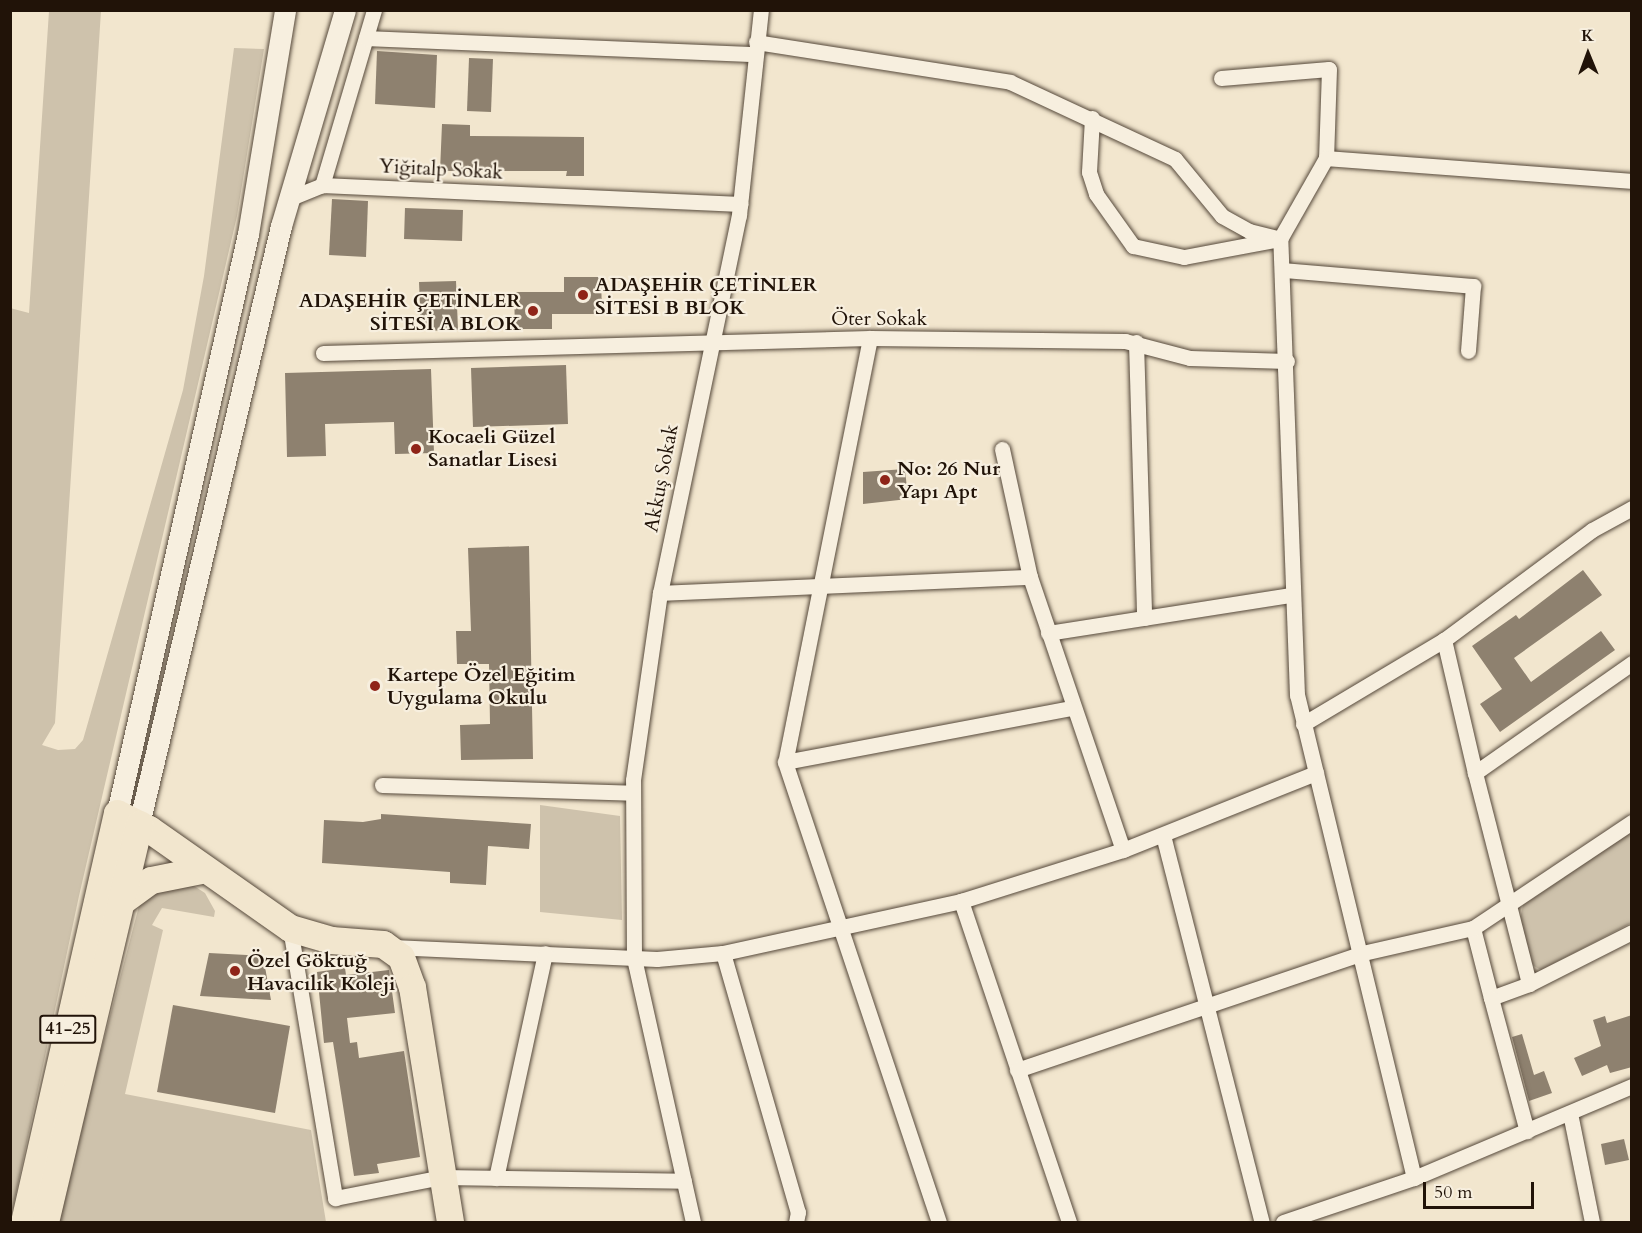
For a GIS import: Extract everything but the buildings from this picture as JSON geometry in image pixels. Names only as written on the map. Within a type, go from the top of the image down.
[{"type":"highway","points":[[125,829],[201,870],[290,928],[321,938],[392,947],[404,963],[412,987],[450,1222]]},
{"type":"highway","name":"41-25","points":[[45,1222],[118,903],[125,829]]},
{"type":"highway","name":"41-25","points":[[24,1222],[125,829]]},
{"type":"highway","points":[[118,903],[151,880],[201,870]]},
{"type":"main road","name":"41-25","points":[[125,829],[248,234],[285,10]]},
{"type":"main road","name":"41-25","points":[[125,829],[288,199],[345,10]]},
{"type":"street","points":[[288,199],[322,185],[374,10]]},
{"type":"street","name":"Akkuş Sokak","points":[[693,1222],[634,958],[635,748],[660,593],[709,342],[741,204],[761,10]]},
{"type":"street","points":[[366,38],[756,48],[1010,82],[1092,118],[1175,159],[1222,216],[1237,226],[1280,239]]},
{"type":"street","points":[[1221,78],[1329,69],[1326,159],[1280,239],[1287,361],[1290,595],[1303,724],[1363,953],[1414,1178]]},
{"type":"street","points":[[1092,118],[1088,161],[1092,183],[1133,246],[1184,257],[1280,239]]},
{"type":"street","points":[[1326,159],[1632,181]]},
{"type":"street","name":"Yiğitalp Sokak","points":[[322,185],[741,204]]},
{"type":"street","points":[[1283,270],[1473,286],[1468,351]]},
{"type":"street","points":[[870,338],[785,762],[939,1222]]},
{"type":"street","name":"Öter Sokak","points":[[323,353],[870,338],[1136,342],[1190,358],[1287,361]]},
{"type":"street","points":[[1136,342],[1144,618]]},
{"type":"street","points":[[1002,449],[1030,577],[1071,708],[1123,850]]},
{"type":"street","points":[[1303,724],[1444,640],[1592,530],[1632,507]]},
{"type":"street","points":[[660,593],[1030,577]]},
{"type":"street","points":[[1048,633],[1290,595]]},
{"type":"street","points":[[1444,640],[1475,773],[1529,984]]},
{"type":"street","points":[[1475,773],[1632,663]]},
{"type":"street","points":[[785,762],[1071,708]]},
{"type":"street","points":[[392,947],[634,958],[723,953],[961,901],[1123,850],[1316,773]]},
{"type":"street","points":[[382,785],[633,794]]},
{"type":"street","points":[[1017,1070],[1207,1003],[1363,953],[1473,928],[1632,822]]},
{"type":"street","points":[[1163,835],[1262,1222]]},
{"type":"street","points":[[961,901],[1069,1222]]},
{"type":"street","points":[[290,928],[335,1198],[442,1177],[684,1181]]},
{"type":"street","points":[[1473,928],[1527,1131]]},
{"type":"street","points":[[1491,998],[1529,984],[1632,932]]},
{"type":"street","points":[[496,1178],[545,953]]},
{"type":"street","points":[[723,953],[798,1212],[796,1222]]},
{"type":"street","points":[[1283,1222],[1414,1178],[1632,1086]]},
{"type":"street","points":[[1570,1113],[1592,1222]]},
{"type":"shaded area","points":[[49,11],[101,11],[55,723],[42,745],[58,750],[75,749],[83,740],[183,390],[204,276],[234,48],[264,49],[237,216],[79,896],[11,1217],[10,308],[29,313]]},
{"type":"shaded area","points":[[540,805],[620,816],[622,920],[540,912]]},
{"type":"shaded area","points":[[1631,832],[1631,923],[1541,970],[1532,965],[1519,924],[1523,905]]},
{"type":"shaded area","points":[[191,884],[205,893],[215,911],[214,917],[162,908],[152,925],[163,930],[125,1094],[311,1130],[326,1222],[56,1222],[140,902],[146,895]]},
{"type":"place","name":"ADAŞEHİR ÇETİNLER SİTESİ B BLOK","points":[[583,295]]},
{"type":"place","name":"ADAŞEHİR ÇETİNLER SİTESİ A BLOK","points":[[533,311]]},
{"type":"place","name":"Kocaeli Güzel Sanatlar Lisesi","points":[[416,449]]},
{"type":"place","name":"No: 26 Nur Yapı Apt","points":[[885,480]]},
{"type":"place","name":"Kartepe Özel Eğitim Uygulama Okulu","points":[[375,686]]},
{"type":"place","name":"Özel Göktuğ Havacılık Koleji","points":[[235,971]]}]
